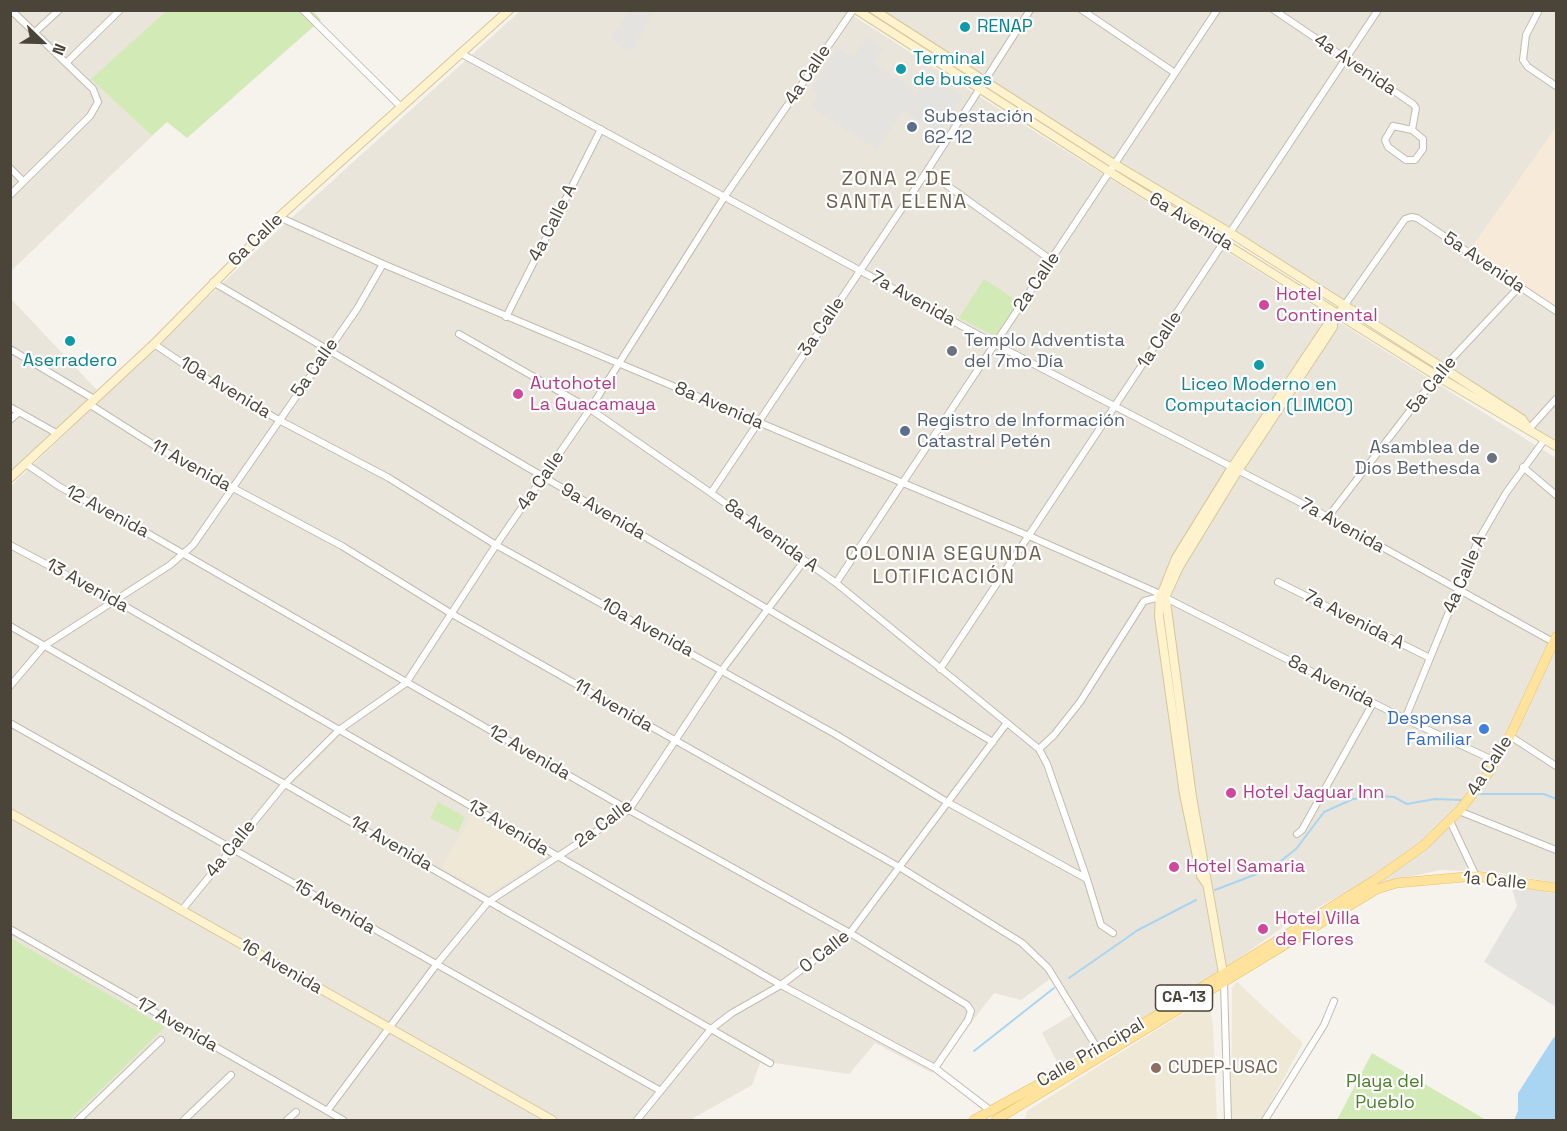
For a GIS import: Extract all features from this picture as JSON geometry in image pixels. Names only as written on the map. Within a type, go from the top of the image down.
[{"type":"main road","name":"4a Calle","points":[[1391,870],[1422,846],[1459,811],[1510,736],[1556,641]]},
{"type":"main road","name":"Calle Principal","points":[[1002,1119],[1391,870]]},
{"type":"main road","name":"1a Calle","points":[[1397,883],[1476,876],[1557,888]]},
{"type":"main road","name":"Calle Principal","points":[[974,1120],[1099,1051],[1377,889],[1397,883]]},
{"type":"street","points":[[10,195],[90,116],[99,102],[93,89],[11,10]]},
{"type":"street","points":[[34,33],[59,10]]},
{"type":"street","points":[[66,63],[120,10]]},
{"type":"street","points":[[303,10],[401,107]]},
{"type":"street","name":"6a Calle","points":[[10,478],[154,344],[279,218],[509,10]]},
{"type":"street","name":"6a Avenida","points":[[855,10],[982,85],[1226,243],[1341,310],[1557,446]]},
{"type":"street","name":"4a Calle","points":[[182,910],[230,848],[284,785],[339,730],[406,683],[496,545],[590,409],[617,363],[725,196],[855,10]]},
{"type":"street","name":"6a Avenida","points":[[874,10],[982,85]]},
{"type":"street","name":"3a Calle","points":[[711,493],[927,171],[1030,10]]},
{"type":"street","points":[[1082,10],[1175,74]]},
{"type":"street","name":"2a Calle","points":[[836,583],[1217,10]]},
{"type":"street","name":"4a Avenida","points":[[1274,10],[1415,106],[1412,130]]},
{"type":"street","name":"1a Calle","points":[[940,669],[1232,234],[1378,10]]},
{"type":"street","points":[[1539,10],[1526,35],[1523,60],[1528,67],[1557,86]]},
{"type":"street","name":"7a Avenida","points":[[460,53],[995,345],[1328,517],[1457,590],[1556,641]]},
{"type":"street","name":"4a Avenida","points":[[1393,126],[1412,130],[1423,140],[1424,145],[1413,162],[1388,147],[1385,140],[1393,126]]},
{"type":"street","name":"4a Calle A","points":[[506,317],[601,129]]},
{"type":"street","points":[[10,168],[24,181]]},
{"type":"street","name":"6a Avenida","points":[[1112,168],[1232,234],[1341,310]]},
{"type":"street","points":[[927,171],[1051,260]]},
{"type":"street","name":"5a Avenida","points":[[1341,310],[1405,219],[1411,217],[1557,311]]},
{"type":"street","name":"8a Avenida","points":[[279,218],[506,317],[1029,536],[1163,597],[1405,719],[1495,761]]},
{"type":"street","name":"5a Calle","points":[[10,686],[44,646],[116,601],[193,545],[230,488],[357,309],[383,264]]},
{"type":"street","name":"9a Avenida","points":[[213,282],[993,742]]},
{"type":"street","name":"5a Calle","points":[[1328,517],[1440,372],[1520,286]]},
{"type":"street","points":[[1228,1120],[1224,978],[1206,883],[1201,876],[1184,795],[1159,615],[1163,597],[1234,470],[1328,324],[1333,323],[1341,310]]},
{"type":"street","name":"8a Avenida A","points":[[459,334],[590,409],[711,493],[836,583],[1039,749],[1047,764],[1087,879]]},
{"type":"street","name":"10a Avenida","points":[[154,344],[197,373],[279,420],[389,478],[496,545],[722,670],[835,734],[947,802],[1087,879]]},
{"type":"street","name":"11 Avenida","points":[[10,349],[160,449],[342,546],[452,614],[901,868],[1022,943],[1047,968],[1099,1051]]},
{"type":"street","points":[[1529,429],[1557,399]]},
{"type":"street","points":[[10,408],[58,434]]},
{"type":"street","points":[[10,420],[19,412]]},
{"type":"street","name":"4a Calle A","points":[[1405,719],[1457,590],[1491,516],[1523,467],[1545,439]]},
{"type":"street","name":"12 Avenida","points":[[26,464],[60,487],[183,554],[629,810],[850,933],[967,1005],[971,1011],[968,1020],[935,1068]]},
{"type":"street","points":[[1523,467],[1557,495]]},
{"type":"street","name":"13 Avenida","points":[[10,545],[116,601],[781,985],[935,1068],[1002,1119]]},
{"type":"street","name":"2a Calle","points":[[327,1111],[436,965],[488,902],[629,810],[722,670],[804,561]]},
{"type":"street","name":"7a Avenida A","points":[[1278,582],[1430,658]]},
{"type":"street","points":[[1039,749],[1054,735],[1080,702],[1144,601],[1163,597]]},
{"type":"street","name":"14 Avenida","points":[[10,626],[166,714],[284,785],[388,841],[488,902],[770,1063]]},
{"type":"street","points":[[1297,834],[1302,830],[1374,703]]},
{"type":"street","name":"15 Avenida","points":[[10,723],[659,1090]]},
{"type":"street","name":"0 Calle","points":[[637,1120],[659,1090],[711,1029],[781,985],[850,933],[901,868],[1006,724]]},
{"type":"street","points":[[1510,736],[1557,766]]},
{"type":"street","points":[[1459,811],[1557,850]]},
{"type":"street","name":"16 Avenida","points":[[10,813],[552,1120]]},
{"type":"street","points":[[1450,821],[1476,876]]},
{"type":"street","points":[[1087,879],[1101,925],[1113,933]]},
{"type":"street","name":"17 Avenida","points":[[10,929],[343,1120]]},
{"type":"street","points":[[1265,1120],[1324,1025],[1334,1001]]},
{"type":"street","points":[[78,1120],[161,1040]]},
{"type":"street","points":[[184,1120],[231,1075]]},
{"type":"street","points":[[287,1120],[296,1112]]},
{"type":"shaded area","points":[[629,10],[653,11],[633,51],[623,48],[611,39]]},
{"type":"shaded area","points":[[11,11],[166,11],[92,79],[152,136],[11,271]]},
{"type":"shaded area","points":[[520,11],[846,11],[1556,458],[1556,883],[1496,872],[1440,870],[1352,889],[1286,925],[1201,985],[1059,1066],[1042,1033],[1073,1014],[1050,979],[1021,1000],[994,993],[932,1073],[875,1043],[849,1074],[761,1061],[752,1085],[690,1120],[70,1120],[164,1027],[11,938],[11,486],[276,232]]},
{"type":"shaded area","points":[[881,11],[1556,11],[1556,128],[1470,250],[1556,307],[1556,444]]},
{"type":"shaded area","points":[[866,37],[884,48],[874,64],[913,87],[912,94],[916,94],[928,75],[962,96],[938,134],[903,110],[877,150],[811,107],[819,95],[811,90],[836,47],[854,57]]},
{"type":"shaded area","points":[[1556,127],[1556,307],[1470,250]]},
{"type":"shaded area","points":[[11,299],[97,390],[11,473]]},
{"type":"shaded area","points":[[473,814],[543,853],[535,864],[488,894],[441,867]]},
{"type":"shaded area","points":[[1511,885],[1556,894],[1556,1007],[1484,962],[1517,906]]},
{"type":"shaded area","points":[[1237,982],[1303,1043],[1261,1120],[1231,1120],[1232,988]]},
{"type":"shaded area","name":"CUDEP-USAC","points":[[1208,998],[1213,1024],[1217,1120],[1025,1120],[1027,1111]]},
{"type":"green space","points":[[166,11],[313,11],[321,20],[187,138],[167,122],[152,136],[91,79]]},
{"type":"green space","points":[[984,279],[1019,302],[995,336],[959,318]]},
{"type":"green space","points":[[438,802],[465,817],[458,832],[430,818]]},
{"type":"green space","points":[[11,938],[165,1027],[70,1120],[11,1120]]},
{"type":"green space","name":"Playa del Pueblo","points":[[1372,1053],[1486,1120],[1337,1120]]},
{"type":"water","points":[[1554,1037],[1556,1038],[1556,1120],[1514,1120],[1518,1111],[1518,1093]]},
{"type":"waterway","points":[[1480,794],[1544,794],[1556,799]]},
{"type":"waterway","points":[[1215,890],[1272,868],[1296,849],[1324,812],[1353,799],[1394,797],[1407,804],[1435,799],[1461,800]]},
{"type":"waterway","points":[[1069,978],[1138,930],[1196,900]]},
{"type":"waterway","points":[[974,1051],[1054,988]]},
{"type":"place","name":"RENAP","points":[[965,27]]},
{"type":"place","name":"Terminal de buses","points":[[901,69]]},
{"type":"place","name":"Subestación 62-12","points":[[912,127]]},
{"type":"place","name":"Hotel Continental","points":[[1264,305]]},
{"type":"place","name":"Aserradero","points":[[70,341]]},
{"type":"place","name":"Templo Adventista del 7mo Día","points":[[952,351]]},
{"type":"place","name":"Liceo Moderno en Computacion (LIMCO)","points":[[1259,365]]},
{"type":"place","name":"Autohotel La Guacamaya","points":[[518,394]]},
{"type":"place","name":"Registro de Información Catastral Petén","points":[[905,431]]},
{"type":"place","name":"Asamblea de Dios Bethesda","points":[[1492,458]]},
{"type":"place","name":"Despensa Familiar","points":[[1484,729]]},
{"type":"place","name":"Hotel Jaguar Inn","points":[[1231,793]]},
{"type":"place","name":"Hotel Samaria","points":[[1174,867]]},
{"type":"place","name":"Hotel Villa de Flores","points":[[1263,929]]},
{"type":"place","name":"CUDEP-USAC","points":[[1156,1068]]},
{"type":"district","name":"ZONA 2 DE SANTA ELENA","points":[[897,192]]},
{"type":"district","name":"COLONIA SEGUNDA LOTIFICACIÓN","points":[[944,566]]}]
